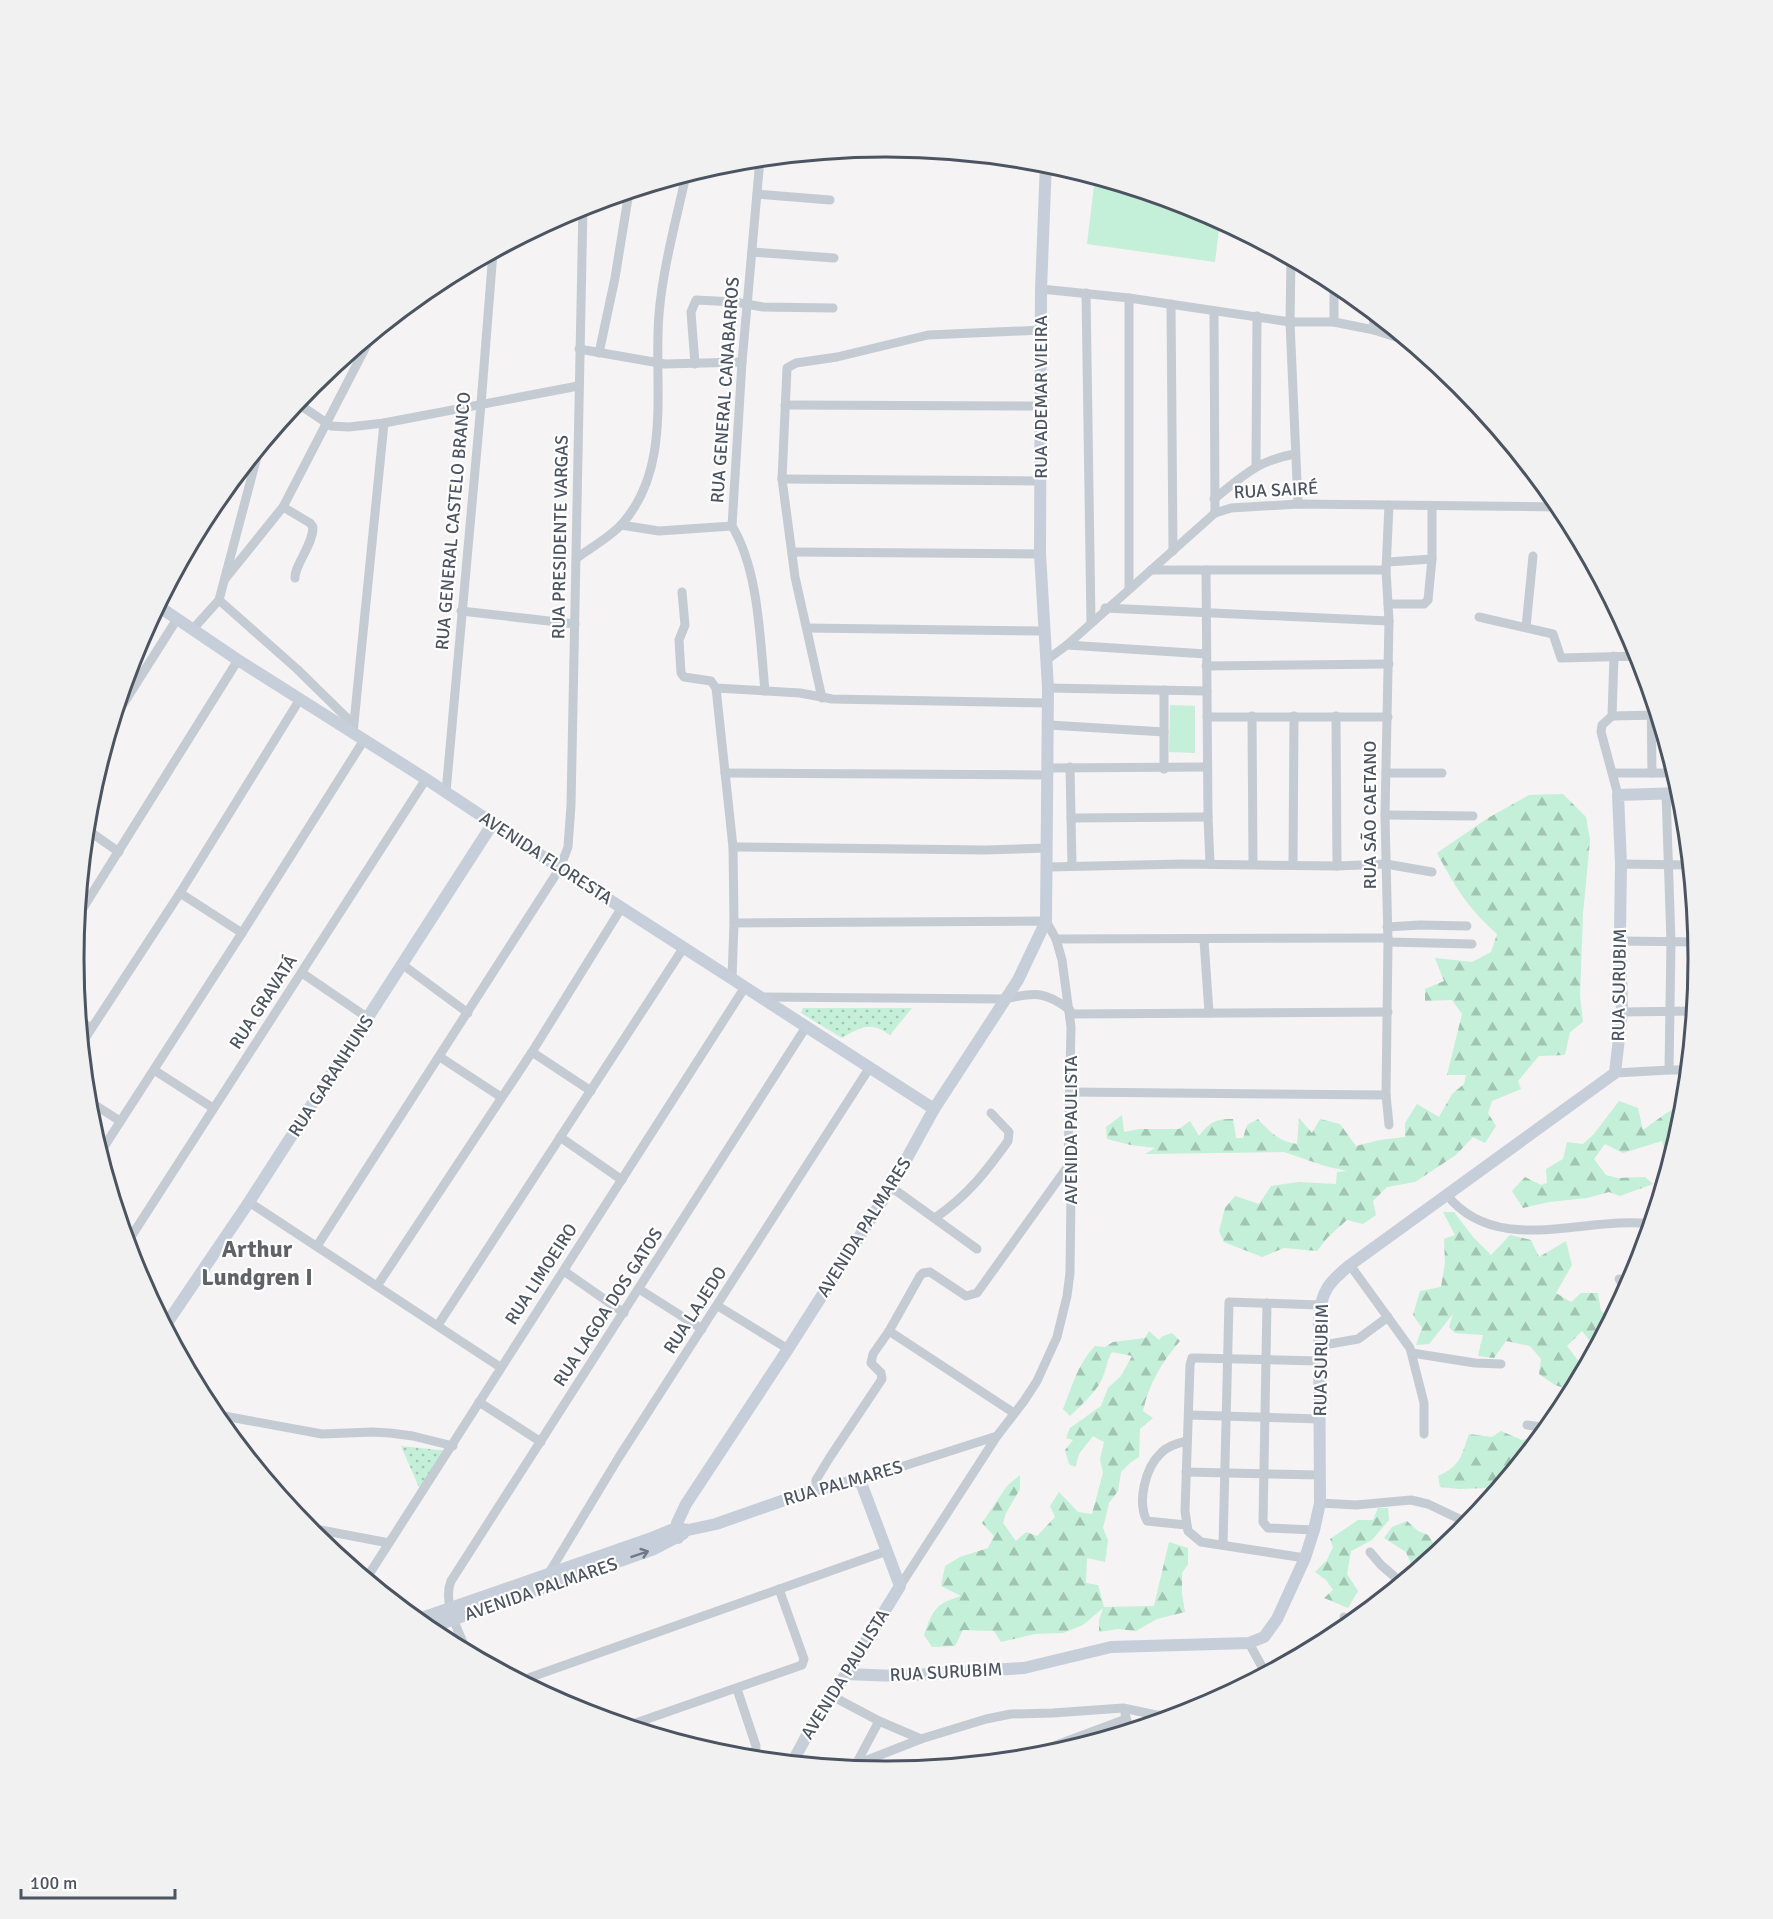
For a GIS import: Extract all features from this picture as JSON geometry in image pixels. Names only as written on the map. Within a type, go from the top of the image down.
[{"type":"street","name":"RUA GENERAL CANABARROS","points":[[759,167],[742,362],[732,526],[741,540],[751,572],[765,691]]},
{"type":"street","name":"RUA ADEMAR VIEIRA","points":[[1044,631],[1040,554],[1040,481],[1041,289],[1046,173]]},
{"type":"street","points":[[578,557],[621,525],[638,499],[653,463],[657,436],[659,316],[662,289],[684,183]]},
{"type":"street","points":[[757,194],[830,200]]},
{"type":"street","points":[[599,353],[615,278],[628,200]]},
{"type":"street","name":"RUA PRESIDENTE VARGAS","points":[[316,1246],[560,868],[568,847],[578,557],[578,386],[583,217]]},
{"type":"street","points":[[752,252],[834,258]]},
{"type":"street","name":"RUA GENERAL CASTELO BRANCO","points":[[446,792],[492,261]]},
{"type":"street","points":[[1291,267],[1290,322],[1298,504]]},
{"type":"street","points":[[1041,289],[1129,298],[1290,322],[1334,322],[1390,335]]},
{"type":"street","points":[[1086,293],[1091,623]]},
{"type":"street","points":[[1334,293],[1334,322]]},
{"type":"street","points":[[1129,298],[1129,588]]},
{"type":"street","points":[[695,364],[691,312],[696,300],[735,302],[773,308],[833,308]]},
{"type":"street","points":[[1171,304],[1173,551]]},
{"type":"street","points":[[1214,310],[1215,513]]},
{"type":"street","points":[[1256,466],[1257,316]]},
{"type":"street","points":[[1374,322],[1374,330]]},
{"type":"street","points":[[822,698],[795,577],[782,479],[786,368],[796,363],[837,357],[928,335],[1041,330]]},
{"type":"street","points":[[579,349],[658,363],[742,362]]},
{"type":"street","points":[[225,579],[283,507],[364,350]]},
{"type":"street","points":[[304,408],[326,423],[341,428],[384,423],[578,386]]},
{"type":"street","points":[[785,405],[1041,406]]},
{"type":"street","points":[[353,728],[384,423]]},
{"type":"street","points":[[1214,499],[1256,466],[1270,459],[1295,454]]},
{"type":"street","points":[[193,629],[219,600],[255,465]]},
{"type":"street","points":[[782,479],[1040,481]]},
{"type":"street","name":"RUA SAIRÉ","points":[[1048,659],[1215,513],[1231,508],[1298,504],[1549,507]]},
{"type":"street","name":"RUA SÃO CAETANO","points":[[1389,505],[1387,566],[1389,664],[1385,816],[1388,940],[1386,1095],[1389,1125]]},
{"type":"street","points":[[1388,604],[1427,603],[1432,559],[1432,506]]},
{"type":"street","points":[[283,507],[313,527],[310,543],[295,571],[295,578]]},
{"type":"street","points":[[621,525],[659,531],[732,526]]},
{"type":"street","points":[[792,552],[1040,554]]},
{"type":"street","points":[[1526,627],[1533,556]]},
{"type":"street","points":[[1151,570],[1387,566],[1432,559]]},
{"type":"street","points":[[1206,570],[1210,864]]},
{"type":"street","points":[[682,592],[685,625],[680,640],[681,673],[684,677],[711,681],[716,688],[733,847],[732,978]]},
{"type":"street","points":[[219,600],[297,669],[353,728]]},
{"type":"street","points":[[1105,608],[1389,621]]},
{"type":"street","name":"AVENIDA FLORESTA","points":[[164,610],[300,699],[353,728],[364,740],[934,1109]]},
{"type":"street","points":[[461,611],[575,624]]},
{"type":"street","points":[[1479,617],[1554,635],[1561,658],[1629,656]]},
{"type":"street","points":[[130,693],[177,619]]},
{"type":"street","points":[[734,923],[1046,921],[1048,659],[1044,631],[807,628]]},
{"type":"street","points":[[1066,645],[1206,654]]},
{"type":"street","points":[[1612,716],[1614,656]]},
{"type":"street","points":[[86,903],[238,660]]},
{"type":"street","points":[[1206,666],[1389,664]]},
{"type":"street","points":[[716,688],[800,693],[822,698],[1048,703]]},
{"type":"street","points":[[1048,688],[1207,691]]},
{"type":"street","points":[[1164,690],[1164,769]]},
{"type":"street","points":[[88,1033],[180,893],[300,699]]},
{"type":"street","points":[[1650,715],[1612,716],[1602,725],[1601,732],[1618,795],[1672,794]]},
{"type":"street","points":[[1252,716],[1253,864]]},
{"type":"street","points":[[1293,865],[1294,716]]},
{"type":"street","points":[[1336,716],[1337,866]]},
{"type":"street","points":[[1207,717],[1388,717]]},
{"type":"street","points":[[1048,725],[1164,732]]},
{"type":"street","points":[[1652,773],[1654,726]]},
{"type":"street","points":[[106,1144],[364,740]]},
{"type":"street","points":[[725,773],[1047,772],[1070,767],[1164,769],[1207,767]]},
{"type":"street","points":[[1070,767],[1072,866]]},
{"type":"street","points":[[1386,773],[1442,773]]},
{"type":"street","points":[[1613,773],[1667,773]]},
{"type":"street","name":"RUA GRAVATÁ","points":[[133,1234],[426,779]]},
{"type":"street","points":[[1666,794],[1671,942],[1669,1070]]},
{"type":"street","name":"RUA SURUBIM","points":[[846,1674],[897,1676],[1024,1668],[1112,1647],[1249,1643],[1257,1641],[1270,1630],[1305,1558],[1320,1503],[1318,1346],[1320,1305],[1328,1286],[1350,1265],[1615,1073],[1622,1012],[1618,795]]},
{"type":"street","points":[[1385,816],[1473,816]]},
{"type":"street","points":[[1071,818],[1208,817]]},
{"type":"street","name":"RUA GARANHUNS","points":[[170,1319],[369,1018],[493,823]]},
{"type":"street","points":[[94,835],[119,852]]},
{"type":"street","points":[[733,847],[938,850],[1047,848]]},
{"type":"street","points":[[1048,867],[1386,864],[1432,872]]},
{"type":"street","points":[[1621,864],[1683,865]]},
{"type":"street","points":[[180,893],[242,933]]},
{"type":"street","points":[[377,1286],[532,1052],[622,907]]},
{"type":"street","name":"AVENIDA PAULISTA","points":[[796,1756],[814,1722],[900,1586],[997,1436],[1024,1401],[1057,1337],[1070,1273],[1071,1194],[1068,1166],[1071,1092],[1070,1012],[1062,960],[1056,939],[1046,921]]},
{"type":"street","name":"AVENIDA PALMARES","points":[[681,1532],[681,1512],[692,1493],[788,1349],[891,1187],[934,1109],[1018,980],[1046,921]]},
{"type":"street","points":[[1387,927],[1467,926]]},
{"type":"street","points":[[1056,939],[1388,940],[1472,944]]},
{"type":"street","points":[[1204,940],[1209,1013]]},
{"type":"street","points":[[1620,941],[1688,942]]},
{"type":"street","points":[[438,1325],[684,946]]},
{"type":"street","points":[[403,965],[468,1013]]},
{"type":"street","points":[[302,973],[369,1018]]},
{"type":"street","name":"RUA LIMOEIRO","points":[[370,1573],[745,987]]},
{"type":"street","points":[[762,997],[1005,999],[1034,993],[1051,998],[1070,1012],[1388,1012]]},
{"type":"street","points":[[1622,1012],[1687,1011]]},
{"type":"street","points":[[87,1025],[91,1028]]},
{"type":"street","name":"RUA LAGOA DOS GATOS","points":[[452,1613],[447,1596],[451,1581],[806,1027]]},
{"type":"street","points":[[532,1052],[591,1090]]},
{"type":"street","points":[[440,1057],[501,1097]]},
{"type":"street","name":"RUA LAJEDO","points":[[549,1572],[619,1457],[870,1067]]},
{"type":"street","points":[[154,1070],[213,1108]]},
{"type":"street","points":[[1615,1073],[1681,1070]]},
{"type":"street","points":[[1071,1092],[1386,1095]]},
{"type":"street","points":[[98,1107],[120,1121]]},
{"type":"street","points":[[935,1218],[959,1201],[977,1183],[1008,1140],[1009,1132],[991,1113]]},
{"type":"street","points":[[560,1137],[622,1180]]},
{"type":"street","points":[[816,1489],[816,1480],[882,1379],[881,1373],[871,1363],[871,1359],[923,1273],[930,1272],[966,1296],[977,1293],[1068,1166]]},
{"type":"street","points":[[891,1187],[978,1249]]},
{"type":"street","points":[[1447,1195],[1463,1212],[1485,1222],[1508,1228],[1560,1230],[1619,1221],[1644,1223]]},
{"type":"street","points":[[249,1202],[500,1367]]},
{"type":"street","points":[[1350,1265],[1410,1348],[1424,1403],[1424,1434]]},
{"type":"street","points":[[564,1271],[624,1313]]},
{"type":"street","points":[[639,1289],[702,1329]]},
{"type":"street","points":[[1222,1545],[1229,1302],[1320,1305]]},
{"type":"street","points":[[1267,1303],[1263,1522],[1266,1527],[1314,1530]]},
{"type":"street","points":[[718,1306],[788,1349]]},
{"type":"street","points":[[1318,1346],[1358,1339],[1388,1317]]},
{"type":"street","points":[[889,1331],[1014,1413]]},
{"type":"street","points":[[1412,1353],[1475,1363],[1501,1364]]},
{"type":"street","points":[[1305,1558],[1201,1542],[1188,1531],[1186,1472],[1190,1365],[1192,1359],[1318,1361]]},
{"type":"street","points":[[479,1402],[541,1442]]},
{"type":"street","points":[[1189,1415],[1320,1419]]},
{"type":"street","points":[[227,1417],[322,1434],[372,1432],[413,1436],[453,1446]]},
{"type":"street","points":[[1527,1425],[1538,1427]]},
{"type":"street","name":"RUA PALMARES","points":[[681,1532],[716,1524],[816,1489],[860,1480],[997,1436]]},
{"type":"street","points":[[1186,1525],[1147,1521],[1143,1503],[1150,1467],[1161,1452],[1187,1441]]},
{"type":"street","points":[[1186,1472],[1320,1475]]},
{"type":"street","points":[[860,1480],[900,1586]]},
{"type":"street","points":[[1320,1503],[1356,1505],[1411,1500],[1428,1504],[1461,1520]]},
{"type":"street","points":[[323,1530],[388,1543]]},
{"type":"street","name":"AVENIDA PALMARES","points":[[436,1623],[452,1613],[549,1572],[650,1539],[681,1532]]},
{"type":"street","name":"AVENIDA PALMARES","points":[[428,1618],[452,1613],[654,1550],[681,1532]]},
{"type":"street","points":[[529,1678],[887,1551]]},
{"type":"street","points":[[1370,1552],[1380,1565],[1397,1579]]},
{"type":"street","points":[[639,1722],[737,1689],[804,1663],[779,1589]]},
{"type":"street","points":[[452,1613],[462,1640]]},
{"type":"street","points":[[1249,1643],[1262,1668]]},
{"type":"street","points":[[737,1689],[756,1746],[755,1751]]},
{"type":"street","points":[[832,1696],[921,1739]]},
{"type":"street","points":[[868,1761],[921,1739],[986,1719],[1011,1714],[1124,1708],[1155,1715]]},
{"type":"street","points":[[1124,1708],[1128,1724]]},
{"type":"street","points":[[1069,1741],[1126,1719]]},
{"type":"street","points":[[858,1761],[879,1720]]},
{"type":"green space","points":[[1094,184],[1194,218],[1219,230],[1215,262],[1087,244]]},
{"type":"green space","points":[[1170,705],[1195,706],[1195,753],[1169,752]]},
{"type":"green space","points":[[1563,794],[1586,817],[1590,840],[1583,914],[1580,996],[1583,1022],[1570,1032],[1565,1055],[1539,1056],[1518,1081],[1521,1089],[1492,1101],[1488,1113],[1496,1126],[1485,1143],[1473,1137],[1456,1155],[1415,1182],[1387,1187],[1373,1201],[1376,1215],[1363,1224],[1347,1220],[1328,1237],[1317,1251],[1284,1248],[1262,1257],[1224,1242],[1219,1231],[1225,1208],[1235,1196],[1259,1204],[1271,1186],[1299,1182],[1336,1184],[1337,1172],[1347,1171],[1284,1152],[1145,1154],[1155,1148],[1107,1139],[1106,1127],[1122,1115],[1124,1132],[1140,1129],[1179,1129],[1190,1121],[1199,1136],[1213,1122],[1233,1119],[1236,1138],[1243,1138],[1247,1125],[1258,1119],[1280,1139],[1297,1144],[1299,1118],[1312,1133],[1320,1119],[1340,1124],[1356,1146],[1405,1137],[1405,1123],[1417,1104],[1439,1117],[1452,1094],[1464,1084],[1466,1075],[1447,1075],[1462,1014],[1452,1000],[1425,1001],[1425,989],[1444,981],[1435,958],[1472,962],[1491,952],[1497,934],[1463,896],[1437,853],[1488,818],[1529,795]]},
{"type":"green space","points":[[803,1008],[912,1008],[890,1035],[877,1028],[866,1027],[842,1038],[801,1013]]},
{"type":"green space","points":[[1619,1101],[1638,1108],[1643,1130],[1675,1108],[1665,1153],[1662,1141],[1623,1153],[1605,1144],[1594,1159],[1606,1175],[1617,1178],[1645,1177],[1653,1184],[1620,1196],[1609,1192],[1587,1198],[1549,1202],[1523,1208],[1512,1191],[1525,1177],[1541,1185],[1547,1183],[1546,1169],[1563,1159],[1567,1142],[1583,1144],[1594,1134]]},
{"type":"green space","points":[[1443,1212],[1454,1212],[1473,1237],[1491,1255],[1510,1235],[1531,1240],[1539,1257],[1566,1241],[1572,1265],[1556,1293],[1571,1302],[1581,1293],[1598,1293],[1601,1311],[1606,1314],[1591,1342],[1582,1331],[1567,1346],[1580,1363],[1564,1388],[1555,1385],[1539,1374],[1541,1359],[1530,1346],[1506,1341],[1494,1358],[1478,1356],[1483,1335],[1455,1333],[1449,1327],[1453,1314],[1429,1344],[1416,1345],[1422,1328],[1413,1315],[1420,1291],[1441,1287],[1445,1263],[1444,1239],[1455,1235]]},
{"type":"green space","points":[[1149,1331],[1159,1340],[1172,1333],[1180,1341],[1162,1365],[1149,1391],[1143,1411],[1153,1418],[1140,1429],[1139,1457],[1121,1472],[1118,1491],[1109,1503],[1103,1528],[1108,1540],[1105,1562],[1087,1558],[1086,1583],[1098,1585],[1104,1607],[1154,1606],[1169,1542],[1188,1548],[1188,1564],[1182,1573],[1185,1612],[1157,1619],[1136,1631],[1118,1629],[1099,1632],[1099,1620],[1103,1608],[1083,1625],[1063,1633],[1035,1634],[1001,1642],[994,1631],[963,1630],[955,1646],[932,1647],[924,1635],[930,1619],[940,1605],[961,1596],[941,1586],[945,1566],[960,1557],[988,1548],[994,1536],[982,1523],[1007,1486],[1020,1475],[1020,1489],[1003,1523],[1016,1541],[1026,1532],[1037,1536],[1055,1517],[1050,1506],[1059,1492],[1078,1512],[1092,1514],[1103,1473],[1100,1459],[1104,1442],[1093,1436],[1079,1454],[1075,1467],[1069,1464],[1065,1450],[1073,1440],[1066,1438],[1070,1428],[1101,1406],[1108,1388],[1121,1376],[1132,1356],[1112,1352],[1102,1380],[1090,1396],[1070,1416],[1063,1409],[1079,1368],[1095,1346],[1105,1347],[1113,1342],[1145,1338]]},
{"type":"green space","points":[[1501,1431],[1522,1440],[1530,1438],[1485,1494],[1486,1488],[1440,1487],[1438,1476],[1456,1464],[1469,1434],[1492,1437]]},
{"type":"green space","points":[[401,1446],[448,1451],[421,1492]]},
{"type":"green space","points":[[1378,1508],[1388,1508],[1389,1520],[1372,1540],[1351,1551],[1347,1574],[1358,1591],[1348,1608],[1324,1598],[1333,1590],[1326,1580],[1315,1572],[1327,1560],[1333,1547],[1330,1539],[1358,1520],[1373,1520]]},
{"type":"green space","points":[[1407,1521],[1418,1531],[1428,1535],[1433,1543],[1442,1538],[1414,1565],[1411,1564],[1406,1552],[1384,1538],[1392,1527]]},
{"type":"district","name":"Arthur Lundgren I","points":[[257,1263]]}]
